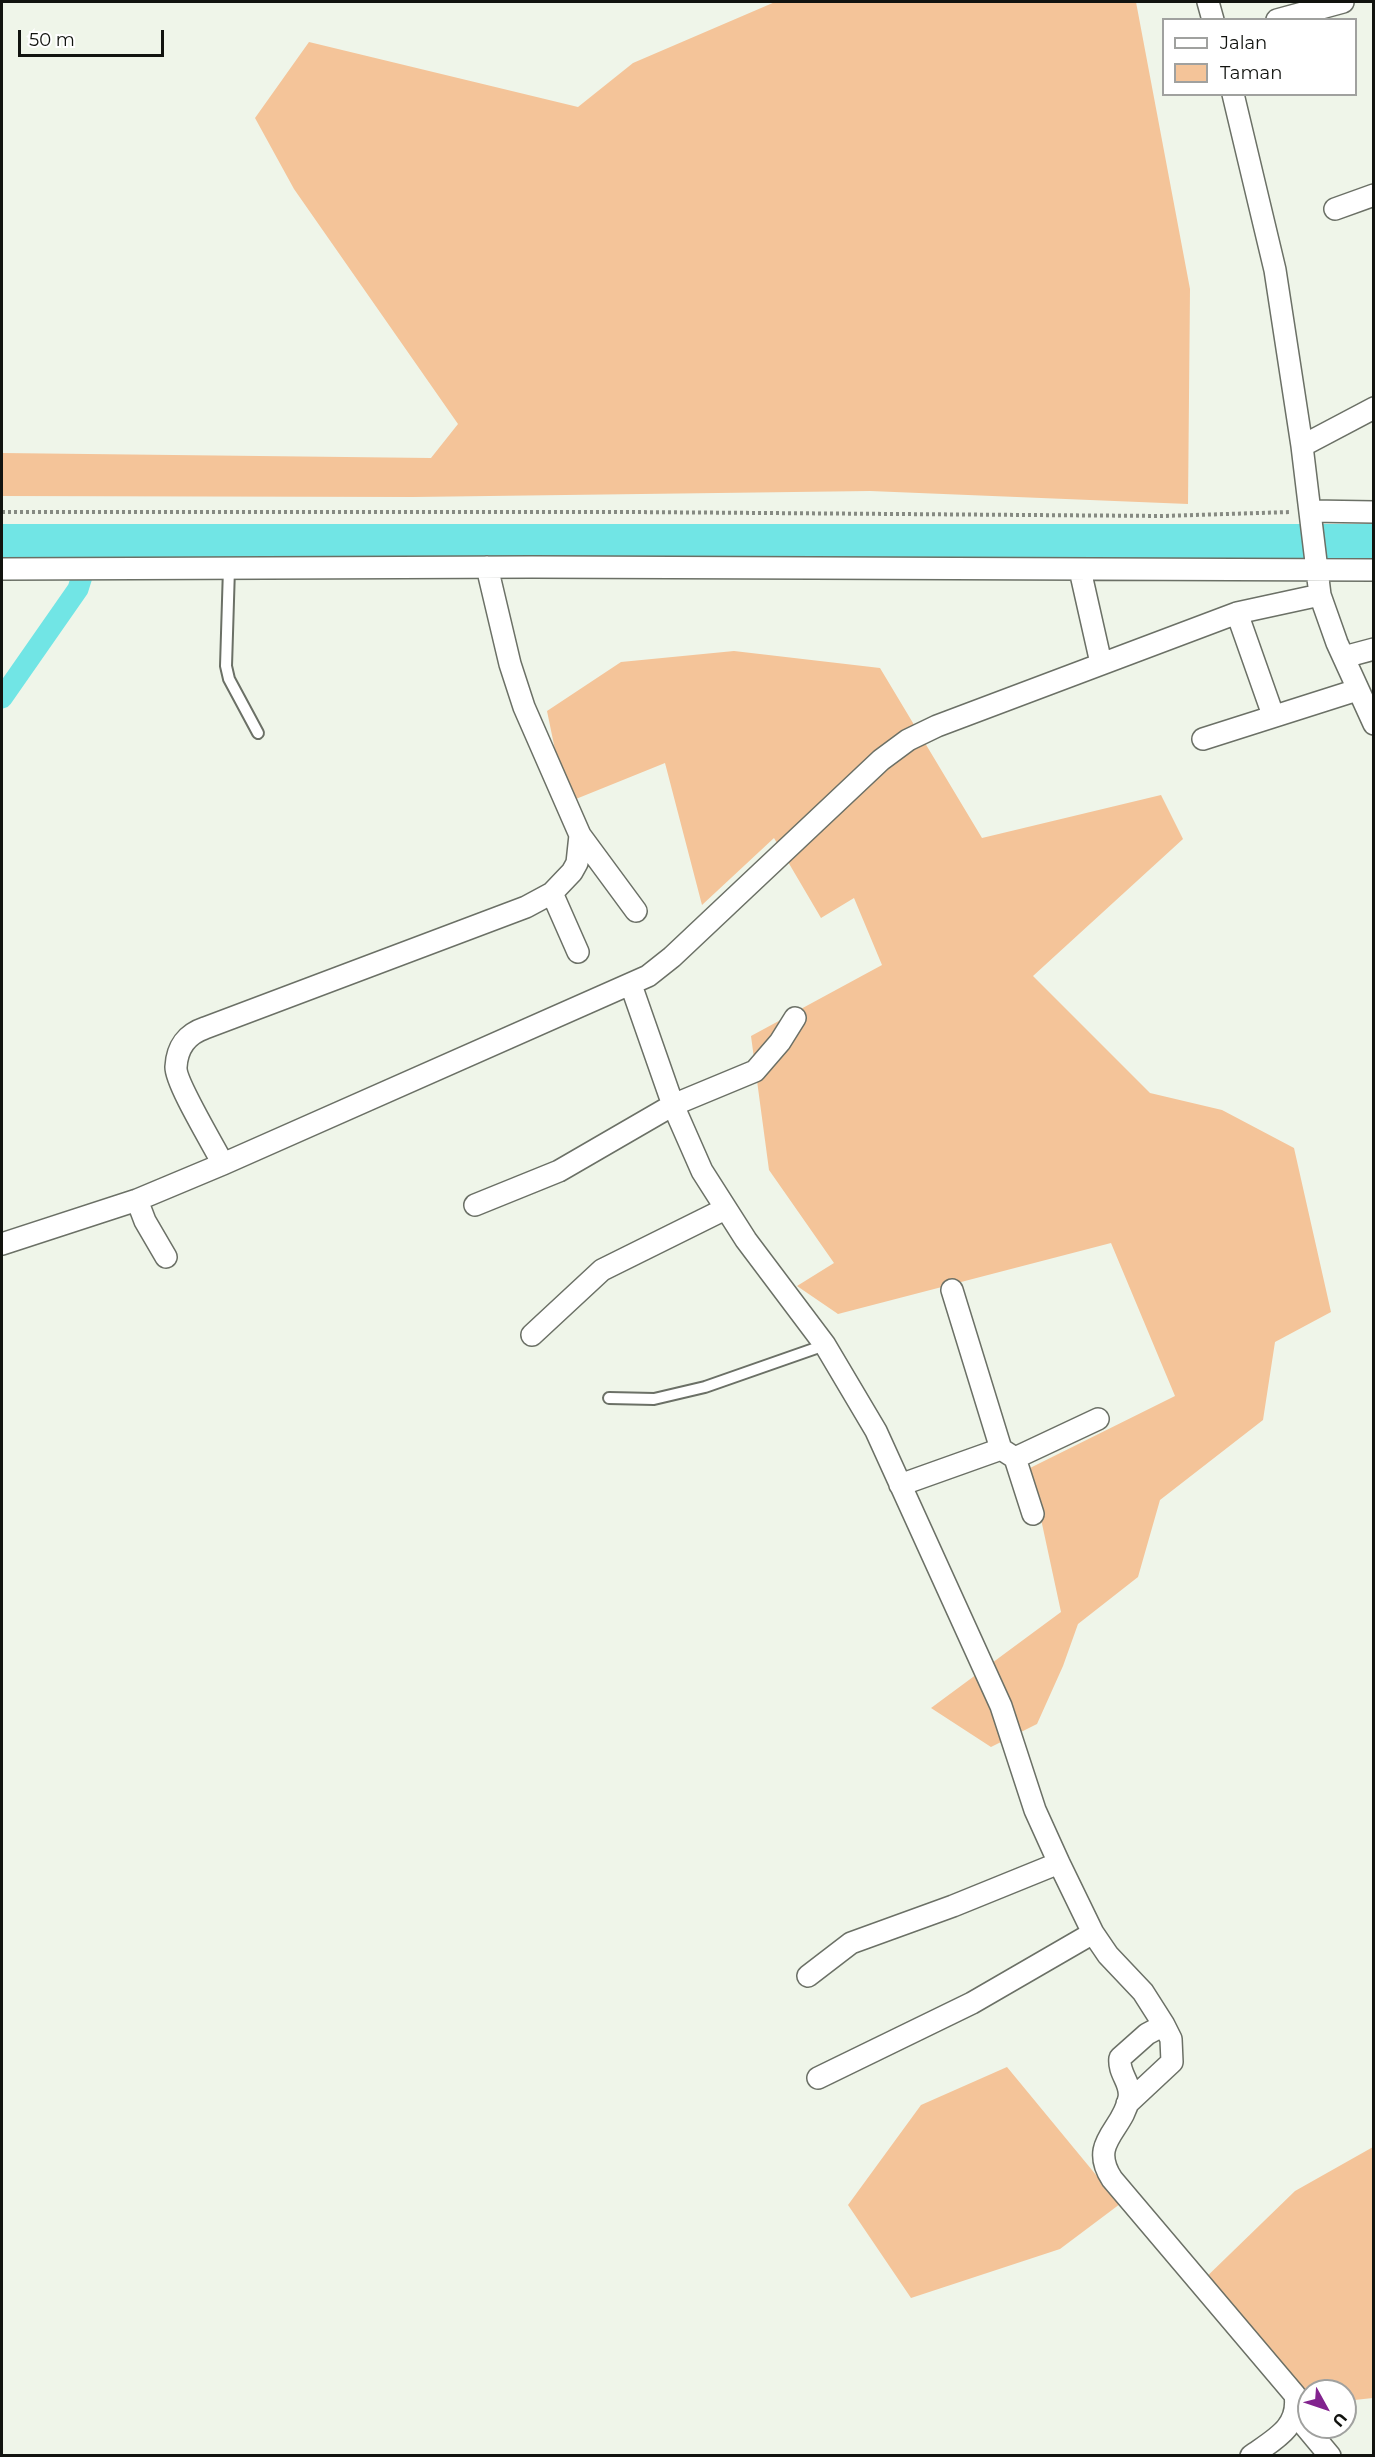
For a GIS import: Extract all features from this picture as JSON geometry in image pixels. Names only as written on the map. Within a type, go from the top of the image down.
[{"type":"street","points":[[1208,2],[1212,18]]},
{"type":"street","points":[[1283,18],[1342,2]]},
{"type":"street","points":[[1233,96],[1275,270],[1312,515],[1320,595],[1357,690],[1374,724]]},
{"type":"street","points":[[1335,209],[1374,195]]},
{"type":"street","points":[[1302,446],[1374,408]]},
{"type":"street","points":[[1312,515],[1374,512]]},
{"type":"street","points":[[2,569],[487,567],[1080,570],[1316,564],[1374,570]]},
{"type":"street","points":[[487,567],[510,664],[524,707],[580,835],[636,910]]},
{"type":"street","points":[[1080,570],[1101,663]]},
{"type":"street","points":[[2,1244],[136,1200],[224,1164],[631,985],[672,957],[864,776],[908,740],[1101,663],[1237,613],[1320,595]]},
{"type":"street","points":[[1237,613],[1273,715]]},
{"type":"street","points":[[1344,657],[1374,649]]},
{"type":"street","points":[[1203,739],[1357,690]]},
{"type":"street","points":[[224,1164],[175,1069],[180,1049],[186,1038],[204,1028],[526,907],[552,893],[572,872],[577,863],[580,835]]},
{"type":"street","points":[[552,893],[578,952]]},
{"type":"street","points":[[631,985],[673,1105],[702,1171],[725,1209],[785,1295],[825,1344],[876,1431],[1001,1706],[1035,1810],[1059,1863],[1093,1933],[1108,1955],[1143,1992],[1171,2039],[1172,2062],[1127,2104],[1105,2143],[1104,2161],[1106,2170],[1155,2230],[1289,2384],[1295,2394],[1298,2410],[1280,2435],[1251,2456]]},
{"type":"street","points":[[475,1205],[559,1171],[673,1105],[755,1071],[780,1042],[795,1017]]},
{"type":"street","points":[[136,1200],[145,1221],[166,1257]]},
{"type":"street","points":[[532,1335],[602,1270],[725,1209]]},
{"type":"street","points":[[952,1290],[1008,1454],[1033,1514]]},
{"type":"street","points":[[900,1485],[1008,1454],[1098,1419]]},
{"type":"street","points":[[808,1976],[851,1943],[944,1910],[1059,1863]]},
{"type":"street","points":[[818,2078],[972,2002],[1093,1933]]},
{"type":"street","points":[[1127,2104],[1129,2087],[1119,2068],[1120,2058],[1147,2034],[1164,2025]]},
{"type":"street","points":[[1295,2414],[1330,2456]]},
{"type":"lane","points":[[229,568],[226,666],[229,679],[258,733]]},
{"type":"lane","points":[[609,1398],[654,1399],[705,1387],[825,1344]]},
{"type":"path","points":[[2,512],[1312,515]]},
{"type":"green space","points":[[775,2],[1136,2],[1190,289],[1188,504],[870,491],[413,497],[2,496],[2,453],[431,458],[458,424],[294,189],[255,118],[309,42],[578,107],[633,63]]},
{"type":"green space","points":[[734,651],[880,668],[982,838],[1161,795],[1183,839],[1033,976],[1150,1093],[1222,1110],[1294,1148],[1331,1312],[1275,1342],[1263,1420],[1160,1500],[1138,1577],[1078,1624],[1063,1666],[1037,1724],[991,1747],[931,1708],[1061,1612],[1030,1468],[1175,1396],[1111,1243],[838,1314],[797,1286],[834,1263],[769,1170],[751,1036],[882,965],[854,898],[821,918],[774,838],[702,905],[665,763],[566,803],[547,711],[621,662]]},
{"type":"green space","points":[[1007,2067],[1120,2204],[1060,2249],[911,2298],[848,2205],[921,2105]]},
{"type":"green space","points":[[1373,2147],[1373,2398],[1357,2400],[1357,2379],[1297,2379],[1297,2405],[1197,2286],[1295,2191]]},
{"type":"waterway","points":[[2,541],[1374,541]]},
{"type":"waterway","points":[[2,698],[78,589],[93,541]]}]
